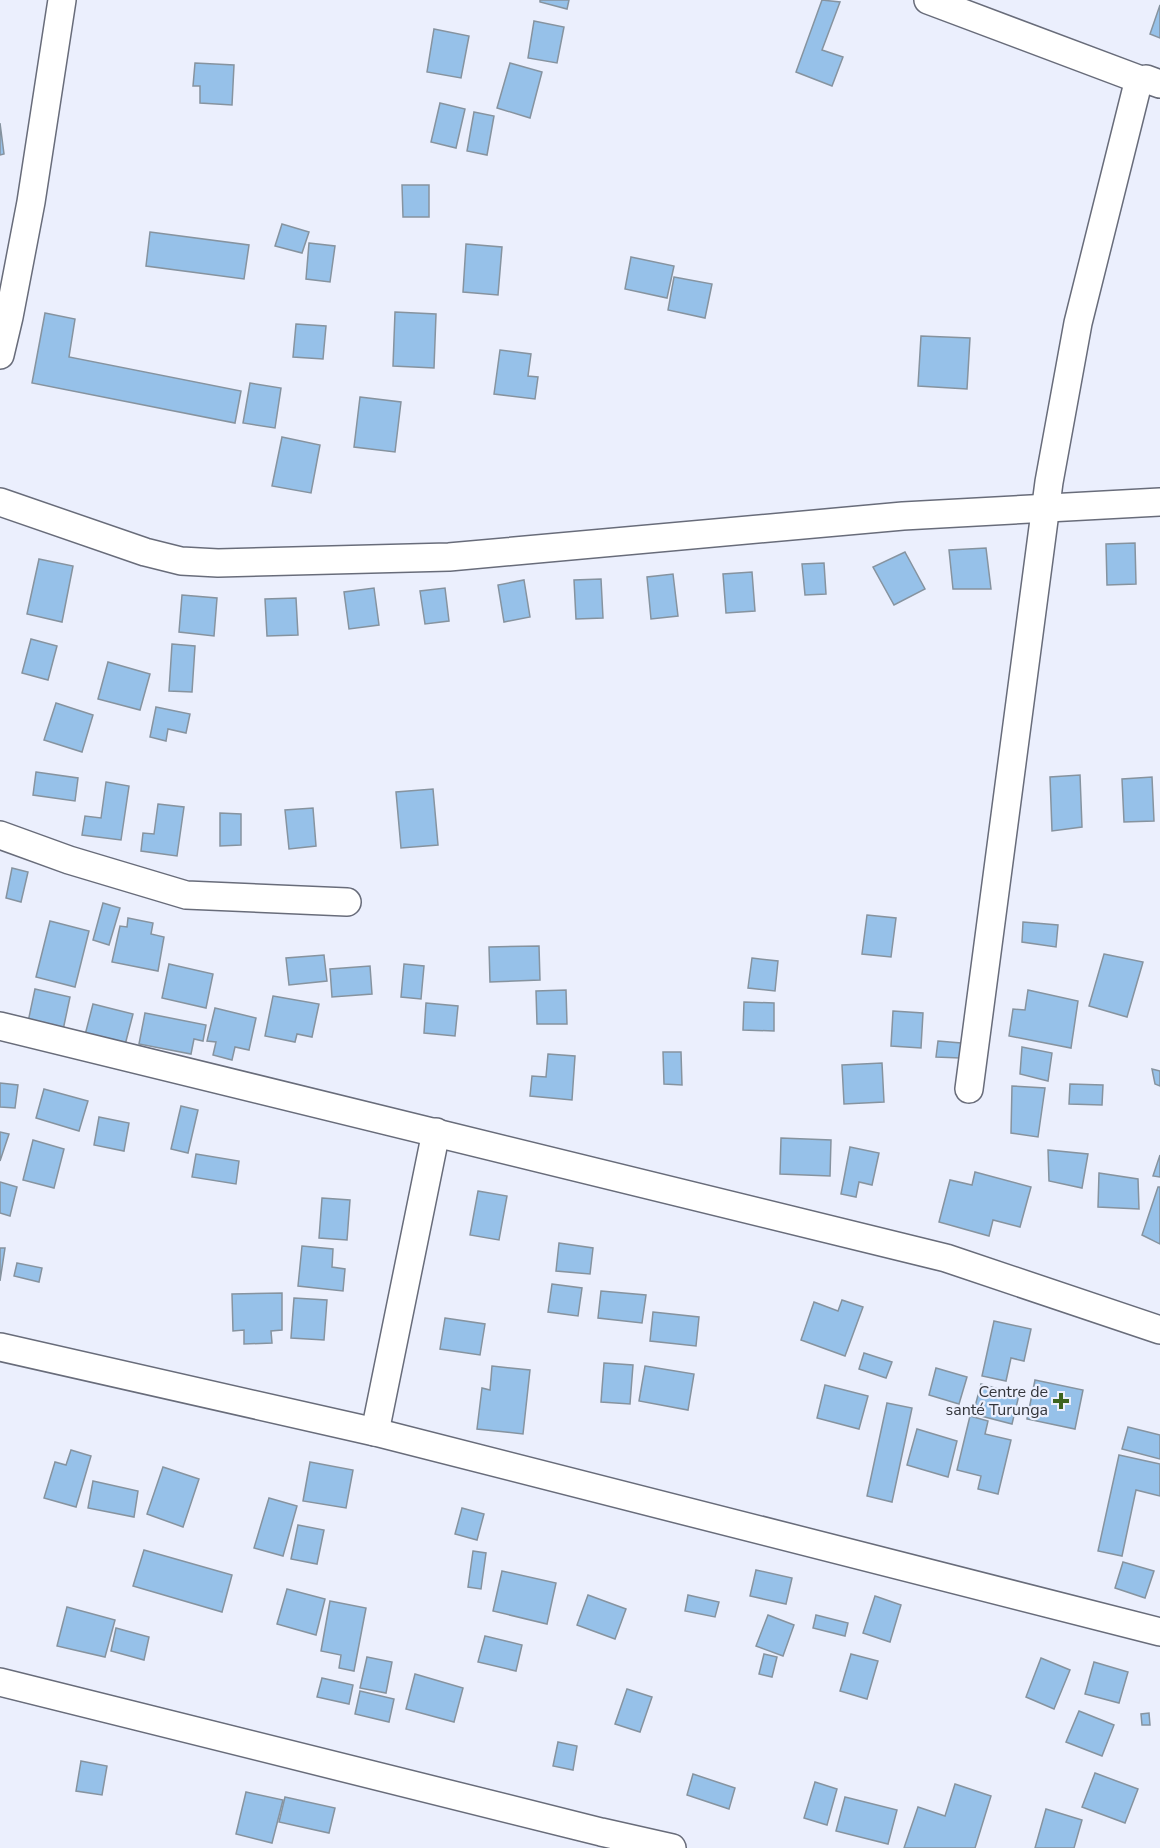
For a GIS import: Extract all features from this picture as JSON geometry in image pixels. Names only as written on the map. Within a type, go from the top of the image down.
[{"type":"street","points":[[0,355],[31,202],[63,9],[62,0]]},
{"type":"street","points":[[928,0],[1151,82]]},
{"type":"street","points":[[969,1089],[1045,509],[1078,322],[1138,83],[1151,82]]},
{"type":"street","points":[[0,502],[145,552],[181,561],[218,563],[449,557],[903,516],[1160,502]]},
{"type":"street","points":[[0,835],[69,860],[186,895],[347,902]]},
{"type":"street","points":[[0,1026],[946,1258],[1160,1330]]},
{"type":"street","points":[[375,1432],[436,1132]]},
{"type":"street","points":[[0,1347],[375,1432],[1160,1632]]},
{"type":"street","points":[[0,1682],[672,1848]]},
{"type":"building","points":[[540,0],[569,0],[567,9],[540,2]]},
{"type":"building","points":[[822,0],[840,2],[822,50],[843,57],[832,86],[796,72]]},
{"type":"building","points":[[1160,5],[1160,38],[1150,34]]},
{"type":"building","points":[[534,21],[564,27],[557,63],[528,58]]},
{"type":"building","points":[[434,29],[469,36],[461,78],[427,72]]},
{"type":"building","points":[[195,63],[234,65],[232,105],[200,103],[200,86],[193,86]]},
{"type":"building","points":[[510,63],[542,72],[530,118],[497,108]]},
{"type":"building","points":[[440,103],[465,109],[456,148],[431,142]]},
{"type":"building","points":[[474,112],[494,116],[487,155],[467,151]]},
{"type":"building","points":[[0,123],[4,154],[0,155]]},
{"type":"building","points":[[402,185],[429,185],[429,217],[403,217]]},
{"type":"building","points":[[282,224],[309,232],[302,253],[275,246]]},
{"type":"building","points":[[150,232],[249,245],[244,279],[146,266]]},
{"type":"building","points":[[309,243],[335,246],[330,282],[306,279]]},
{"type":"building","points":[[466,244],[502,247],[498,295],[463,292]]},
{"type":"building","points":[[631,257],[674,266],[667,298],[625,289]]},
{"type":"building","points":[[674,277],[712,284],[705,318],[668,310]]},
{"type":"building","points":[[395,312],[436,314],[434,368],[393,366]]},
{"type":"building","points":[[45,313],[75,319],[69,357],[241,391],[235,423],[32,383]]},
{"type":"building","points":[[296,324],[326,326],[323,359],[293,357]]},
{"type":"building","points":[[921,336],[970,338],[967,389],[918,386]]},
{"type":"building","points":[[500,350],[531,354],[528,376],[538,377],[535,399],[494,394]]},
{"type":"building","points":[[250,383],[281,388],[275,428],[243,423]]},
{"type":"building","points":[[360,397],[401,402],[395,452],[354,447]]},
{"type":"building","points":[[282,437],[320,445],[311,493],[272,486]]},
{"type":"building","points":[[1135,543],[1136,584],[1107,585],[1106,544]]},
{"type":"building","points":[[986,548],[991,589],[953,589],[949,550]]},
{"type":"building","points":[[905,552],[925,589],[894,605],[873,567]]},
{"type":"building","points":[[39,559],[73,566],[62,622],[27,614]]},
{"type":"building","points":[[824,563],[826,594],[805,595],[802,564]]},
{"type":"building","points":[[752,572],[755,611],[726,613],[723,574]]},
{"type":"building","points":[[673,574],[678,616],[651,619],[647,577]]},
{"type":"building","points":[[601,579],[603,618],[576,619],[574,580]]},
{"type":"building","points":[[524,580],[530,617],[504,622],[498,585]]},
{"type":"building","points":[[374,588],[379,625],[349,629],[344,592]]},
{"type":"building","points":[[445,588],[449,621],[425,624],[420,591]]},
{"type":"building","points":[[182,595],[217,598],[214,636],[179,632]]},
{"type":"building","points":[[296,598],[298,635],[267,636],[265,599]]},
{"type":"building","points":[[31,639],[57,646],[48,680],[22,673]]},
{"type":"building","points":[[172,644],[195,646],[192,692],[169,691]]},
{"type":"building","points":[[108,662],[150,674],[140,710],[98,699]]},
{"type":"building","points":[[56,703],[93,715],[82,752],[44,740]]},
{"type":"building","points":[[156,707],[190,714],[186,733],[168,729],[166,741],[150,737]]},
{"type":"building","points":[[36,772],[78,778],[75,801],[33,795]]},
{"type":"building","points":[[1080,775],[1082,827],[1052,831],[1050,777]]},
{"type":"building","points":[[1152,777],[1154,821],[1124,822],[1122,779]]},
{"type":"building","points":[[106,782],[129,786],[121,840],[82,835],[85,816],[101,818]]},
{"type":"building","points":[[433,789],[438,845],[401,848],[396,792]]},
{"type":"building","points":[[158,804],[184,807],[177,856],[141,851],[143,833],[154,834]]},
{"type":"building","points":[[313,808],[316,846],[289,849],[285,810]]},
{"type":"building","points":[[220,813],[241,814],[241,845],[220,846]]},
{"type":"building","points":[[12,868],[28,872],[21,902],[6,898]]},
{"type":"building","points":[[103,903],[120,908],[109,945],[93,940]]},
{"type":"building","points":[[867,915],[896,918],[891,957],[862,954]]},
{"type":"building","points":[[128,918],[153,923],[151,934],[164,937],[158,971],[112,962],[120,926],[127,927]]},
{"type":"building","points":[[50,921],[89,931],[75,987],[36,977]]},
{"type":"building","points":[[1023,922],[1058,925],[1056,947],[1022,942]]},
{"type":"building","points":[[539,946],[540,980],[490,982],[489,947]]},
{"type":"building","points":[[1104,954],[1143,962],[1127,1017],[1089,1006]]},
{"type":"building","points":[[324,955],[327,981],[289,985],[286,958]]},
{"type":"building","points":[[752,958],[778,961],[775,991],[748,988]]},
{"type":"building","points":[[169,964],[213,974],[206,1008],[162,998]]},
{"type":"building","points":[[404,964],[424,966],[421,999],[401,997]]},
{"type":"building","points":[[370,966],[372,994],[332,997],[330,969]]},
{"type":"building","points":[[35,989],[70,997],[63,1030],[28,1022]]},
{"type":"building","points":[[566,990],[567,1024],[537,1024],[536,991]]},
{"type":"building","points":[[1028,990],[1078,1001],[1071,1048],[1009,1036],[1013,1009],[1025,1010]]},
{"type":"building","points":[[273,996],[319,1004],[312,1037],[297,1034],[295,1042],[265,1036]]},
{"type":"building","points":[[744,1002],[774,1003],[774,1031],[743,1030]]},
{"type":"building","points":[[426,1003],[458,1006],[455,1036],[424,1033]]},
{"type":"building","points":[[93,1004],[133,1014],[125,1045],[85,1035]]},
{"type":"building","points":[[215,1008],[256,1018],[249,1050],[235,1047],[232,1060],[213,1055],[216,1042],[207,1041]]},
{"type":"building","points":[[893,1011],[923,1013],[921,1048],[891,1046]]},
{"type":"building","points":[[145,1013],[206,1025],[203,1041],[194,1039],[191,1054],[139,1044]]},
{"type":"building","points":[[938,1041],[961,1043],[960,1058],[936,1057]]},
{"type":"building","points":[[1022,1047],[1052,1053],[1048,1081],[1020,1074]]},
{"type":"building","points":[[663,1052],[681,1052],[682,1085],[664,1084]]},
{"type":"building","points":[[548,1054],[575,1056],[572,1100],[530,1096],[532,1076],[546,1077]]},
{"type":"building","points":[[882,1063],[884,1102],[844,1104],[842,1065]]},
{"type":"building","points":[[1152,1069],[1160,1071],[1160,1086],[1155,1084]]},
{"type":"building","points":[[0,1083],[18,1085],[15,1108],[0,1107]]},
{"type":"building","points":[[1070,1084],[1103,1085],[1102,1105],[1069,1104]]},
{"type":"building","points":[[1012,1086],[1045,1088],[1038,1137],[1011,1133]]},
{"type":"building","points":[[44,1089],[88,1101],[79,1131],[36,1118]]},
{"type":"building","points":[[181,1106],[198,1110],[188,1153],[171,1149]]},
{"type":"building","points":[[99,1117],[129,1123],[124,1151],[94,1145]]},
{"type":"building","points":[[0,1132],[9,1134],[0,1161]]},
{"type":"building","points":[[781,1138],[831,1140],[830,1176],[780,1174]]},
{"type":"building","points":[[33,1140],[64,1149],[54,1188],[23,1180]]},
{"type":"building","points":[[850,1147],[879,1153],[872,1185],[859,1182],[856,1197],[841,1194]]},
{"type":"building","points":[[1048,1150],[1088,1154],[1082,1188],[1049,1181]]},
{"type":"building","points":[[196,1154],[239,1161],[236,1184],[192,1177]]},
{"type":"building","points":[[1160,1155],[1160,1177],[1153,1176]]},
{"type":"building","points":[[975,1172],[1031,1187],[1020,1227],[993,1220],[989,1236],[939,1222],[950,1180],[972,1185]]},
{"type":"building","points":[[1099,1173],[1138,1179],[1139,1209],[1098,1207]]},
{"type":"building","points":[[0,1182],[17,1187],[10,1216],[0,1213]]},
{"type":"building","points":[[1158,1187],[1160,1187],[1160,1244],[1142,1235]]},
{"type":"building","points":[[478,1191],[507,1196],[499,1240],[470,1235]]},
{"type":"building","points":[[322,1198],[350,1200],[347,1240],[319,1238]]},
{"type":"building","points":[[559,1243],[593,1248],[590,1274],[556,1271]]},
{"type":"building","points":[[302,1246],[333,1249],[332,1267],[345,1269],[343,1291],[298,1286]]},
{"type":"building","points":[[0,1248],[5,1248],[0,1281]]},
{"type":"building","points":[[17,1263],[42,1268],[39,1282],[14,1276]]},
{"type":"building","points":[[552,1284],[582,1288],[578,1316],[548,1312]]},
{"type":"building","points":[[601,1291],[646,1295],[642,1323],[598,1318]]},
{"type":"building","points":[[282,1293],[282,1330],[271,1331],[272,1343],[244,1344],[244,1330],[233,1331],[232,1294]]},
{"type":"building","points":[[294,1298],[327,1300],[324,1340],[291,1338]]},
{"type":"building","points":[[842,1300],[863,1307],[845,1356],[801,1340],[814,1302],[838,1311]]},
{"type":"building","points":[[653,1312],[699,1317],[696,1346],[650,1341]]},
{"type":"building","points":[[445,1318],[485,1324],[480,1355],[440,1349]]},
{"type":"building","points":[[994,1321],[1031,1329],[1024,1361],[1011,1358],[1006,1381],[982,1376]]},
{"type":"building","points":[[864,1353],[892,1362],[886,1378],[859,1369]]},
{"type":"building","points":[[604,1363],[633,1365],[630,1404],[601,1402]]},
{"type":"building","points":[[492,1366],[530,1370],[523,1434],[477,1429],[482,1388],[490,1390]]},
{"type":"building","points":[[645,1366],[694,1374],[688,1410],[639,1401]]},
{"type":"building","points":[[936,1368],[967,1377],[959,1404],[929,1395]]},
{"type":"building","points":[[1035,1380],[1083,1390],[1075,1429],[1027,1419]]},
{"type":"building","points":[[981,1384],[1019,1395],[1012,1424],[973,1414]]},
{"type":"building","points":[[825,1385],[868,1396],[859,1429],[817,1418]]},
{"type":"building","points":[[887,1403],[912,1408],[892,1502],[867,1496]]},
{"type":"building","points":[[970,1416],[988,1421],[985,1434],[1011,1440],[998,1494],[978,1489],[981,1476],[957,1470]]},
{"type":"building","points":[[1128,1427],[1160,1435],[1160,1459],[1122,1449]]},
{"type":"building","points":[[917,1429],[957,1441],[948,1477],[907,1465]]},
{"type":"building","points":[[71,1450],[91,1456],[76,1507],[44,1498],[55,1462],[66,1465]]},
{"type":"building","points":[[1119,1455],[1160,1464],[1160,1496],[1136,1490],[1122,1556],[1098,1551]]},
{"type":"building","points":[[310,1462],[353,1470],[346,1508],[303,1501]]},
{"type":"building","points":[[163,1467],[199,1479],[183,1527],[147,1514]]},
{"type":"building","points":[[93,1481],[138,1491],[134,1517],[88,1508]]},
{"type":"building","points":[[269,1498],[297,1506],[283,1556],[254,1548]]},
{"type":"building","points":[[462,1508],[484,1514],[477,1540],[455,1534]]},
{"type":"building","points":[[298,1525],[324,1530],[317,1564],[291,1559]]},
{"type":"building","points":[[144,1550],[232,1575],[222,1612],[133,1586]]},
{"type":"building","points":[[473,1551],[486,1553],[481,1589],[468,1587]]},
{"type":"building","points":[[1123,1562],[1154,1571],[1145,1598],[1115,1588]]},
{"type":"building","points":[[756,1570],[792,1578],[786,1604],[750,1596]]},
{"type":"building","points":[[502,1571],[556,1583],[547,1624],[493,1611]]},
{"type":"building","points":[[287,1589],[325,1599],[316,1635],[277,1624]]},
{"type":"building","points":[[588,1595],[626,1609],[615,1639],[577,1625]]},
{"type":"building","points":[[688,1595],[719,1602],[715,1617],[685,1611]]},
{"type":"building","points":[[875,1596],[901,1605],[890,1642],[863,1633]]},
{"type":"building","points":[[330,1601],[366,1608],[354,1671],[339,1668],[341,1655],[321,1651]]},
{"type":"building","points":[[67,1607],[115,1620],[105,1657],[57,1646]]},
{"type":"building","points":[[768,1615],[794,1625],[783,1656],[756,1646]]},
{"type":"building","points":[[816,1615],[848,1623],[845,1636],[813,1628]]},
{"type":"building","points":[[116,1628],[149,1637],[144,1660],[111,1651]]},
{"type":"building","points":[[485,1636],[522,1645],[516,1671],[478,1662]]},
{"type":"building","points":[[764,1654],[777,1657],[772,1677],[759,1674]]},
{"type":"building","points":[[851,1654],[878,1661],[867,1699],[840,1691]]},
{"type":"building","points":[[367,1657],[392,1662],[386,1693],[360,1688]]},
{"type":"building","points":[[1041,1658],[1070,1670],[1054,1709],[1026,1697]]},
{"type":"building","points":[[1094,1662],[1128,1672],[1119,1703],[1085,1694]]},
{"type":"building","points":[[415,1674],[463,1688],[454,1722],[406,1709]]},
{"type":"building","points":[[322,1678],[353,1685],[349,1704],[317,1697]]},
{"type":"building","points":[[627,1689],[652,1697],[640,1732],[615,1724]]},
{"type":"building","points":[[360,1691],[394,1699],[389,1722],[355,1714]]},
{"type":"building","points":[[1079,1711],[1114,1725],[1102,1756],[1066,1742]]},
{"type":"building","points":[[1149,1713],[1150,1725],[1142,1725],[1141,1714]]},
{"type":"building","points":[[558,1742],[577,1746],[573,1770],[553,1766]]},
{"type":"building","points":[[81,1761],[107,1766],[102,1795],[76,1791]]},
{"type":"building","points":[[1095,1773],[1138,1789],[1125,1823],[1082,1807]]},
{"type":"building","points":[[693,1774],[735,1788],[729,1809],[687,1795]]},
{"type":"building","points":[[815,1782],[837,1789],[827,1825],[804,1818]]},
{"type":"building","points":[[955,1784],[991,1796],[975,1848],[904,1848],[918,1807],[945,1816]]},
{"type":"building","points":[[246,1792],[283,1800],[272,1843],[236,1834]]},
{"type":"building","points":[[285,1797],[335,1808],[329,1833],[279,1822]]},
{"type":"building","points":[[845,1797],[897,1810],[888,1844],[836,1831]]},
{"type":"building","points":[[1046,1809],[1082,1820],[1074,1848],[1035,1848]]},
{"type":"place","name":"Centre de santé Turunga","points":[[1061,1401]]}]
